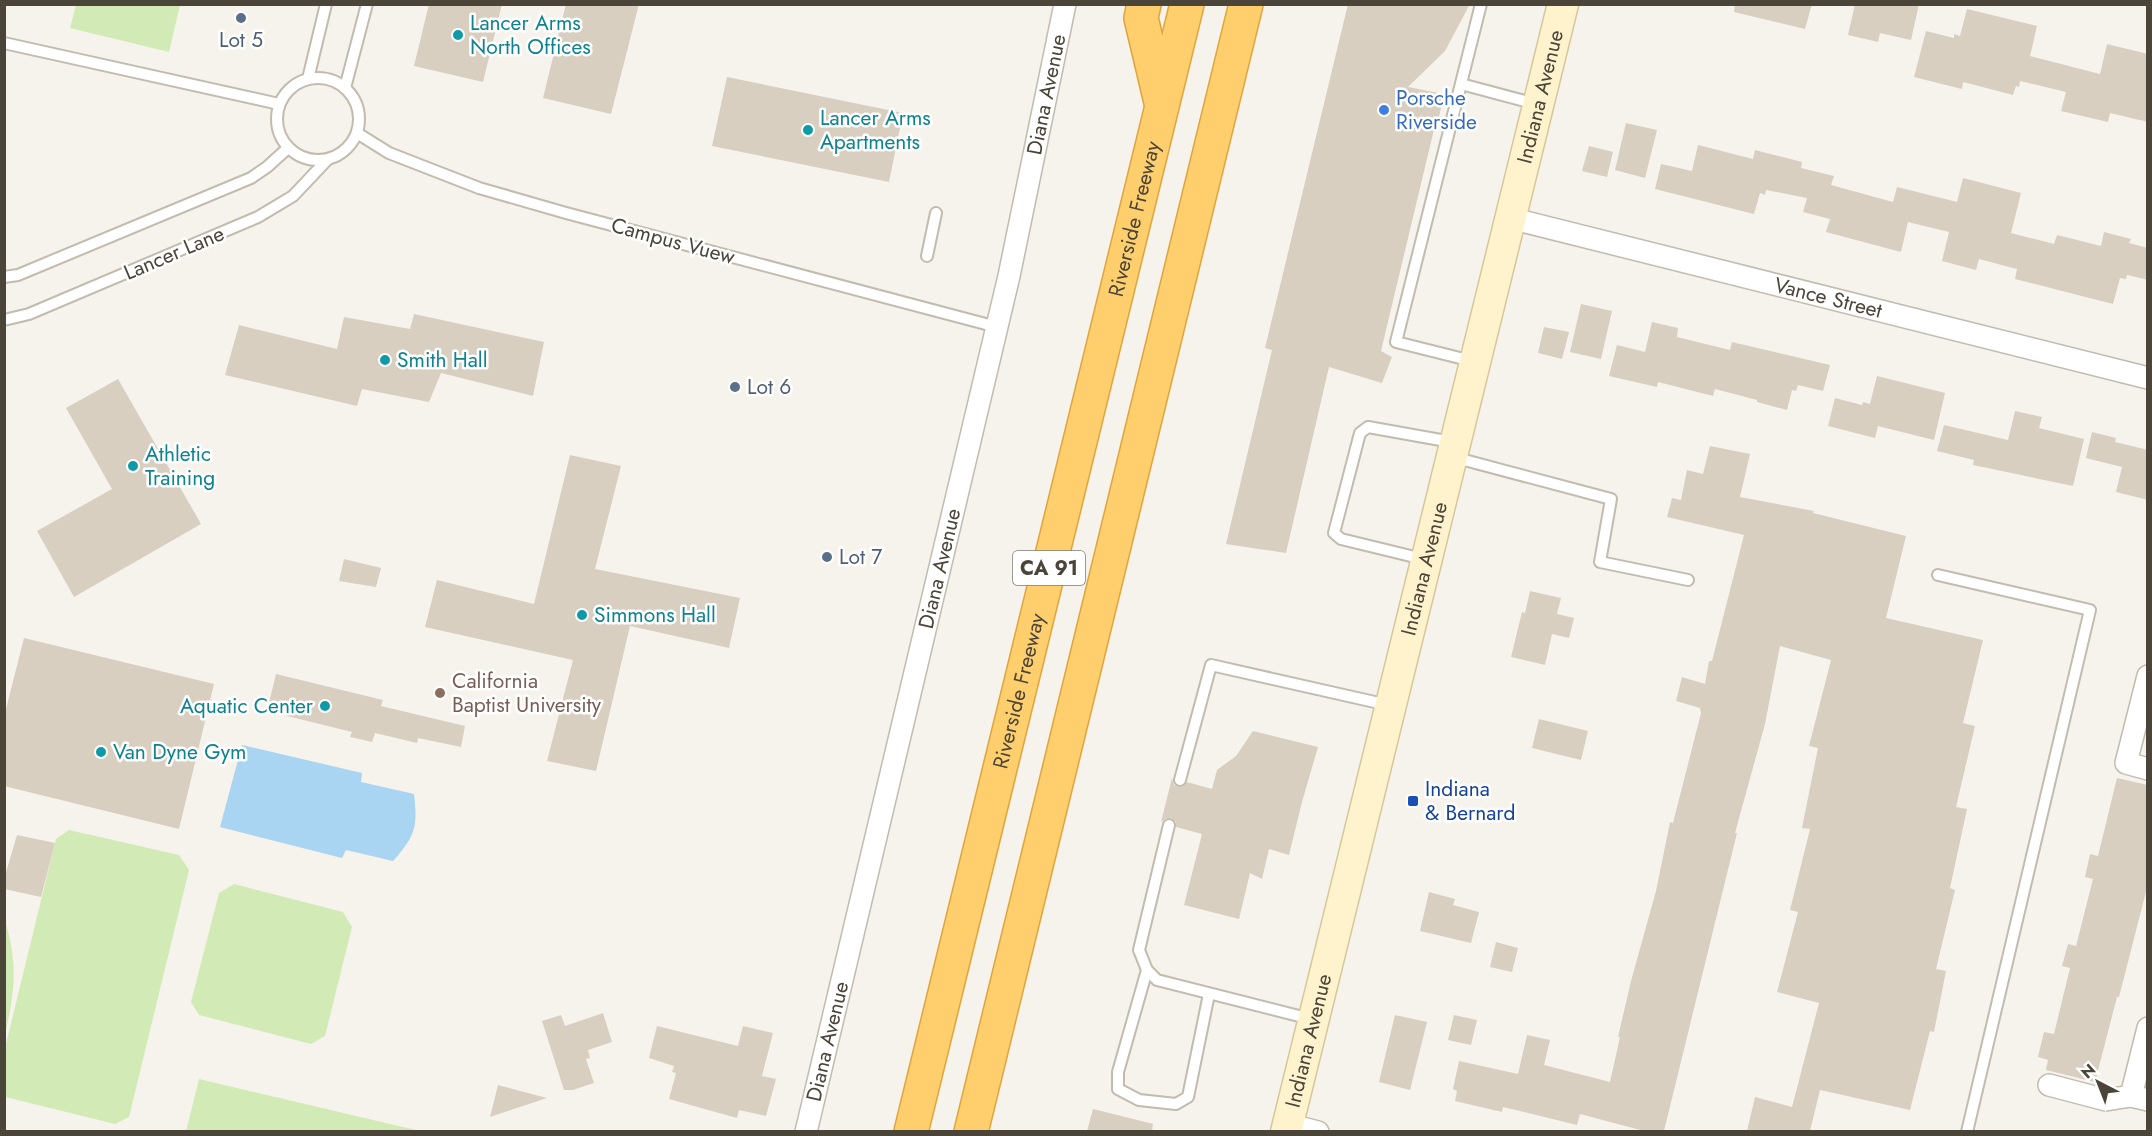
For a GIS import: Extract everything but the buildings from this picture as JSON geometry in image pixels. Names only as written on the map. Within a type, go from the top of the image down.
[{"type":"highway","points":[[1144,4],[1141,18],[1162,106]]},
{"type":"highway","name":"Riverside Freeway","points":[[910,1131],[1187,4]]},
{"type":"highway","name":"CA 91","points":[[971,1131],[1246,4]]},
{"type":"street","name":"Diana Avenue","points":[[806,1131],[1012,265],[1065,4]]},
{"type":"street","name":"Indiana Avenue","points":[[1287,1128],[1563,4]]},
{"type":"street","name":"Vance Street","points":[[1510,218],[2148,378]]},
{"type":"street","points":[[2148,676],[2126,763],[2148,770]]},
{"type":"street","points":[[2049,1085],[2106,1100],[2139,1098],[2148,1028]]},
{"type":"street","points":[[1287,1128],[1318,1131]]},
{"type":"lane","points":[[308,79],[326,4]]},
{"type":"lane","points":[[345,88],[367,4]]},
{"type":"lane","points":[[1475,362],[1396,342],[1481,4]]},
{"type":"lane","points":[[4,43],[279,104]]},
{"type":"lane","points":[[308,79],[327,79],[345,88],[358,109],[360,121],[357,133],[350,145],[340,154],[327,160],[313,161],[299,157],[288,148],[277,126],[279,104],[287,92],[296,84],[308,79]]},
{"type":"lane","points":[[1461,84],[1538,104]]},
{"type":"lane","name":"Campus Vuew","points":[[357,133],[389,153],[479,188],[997,327]]},
{"type":"lane","name":"Lancer Lane","points":[[4,278],[18,275],[251,178],[288,148]]},
{"type":"lane","name":"Lancer Lane","points":[[4,320],[29,314],[258,217],[293,196],[327,160]]},
{"type":"lane","points":[[927,256],[936,213]]},
{"type":"lane","points":[[1427,560],[1341,539],[1334,533],[1360,433],[1368,427],[1454,450],[1611,499],[1600,562],[1688,580]]},
{"type":"lane","points":[[1938,575],[2090,610],[1967,1131]]},
{"type":"lane","points":[[1180,780],[1211,665],[1391,705]]},
{"type":"lane","points":[[1169,825],[1139,950],[1147,970],[1157,980],[1313,1020]]},
{"type":"lane","points":[[1147,970],[1118,1072],[1118,1089],[1139,1100],[1176,1104],[1188,1097],[1209,994]]},
{"type":"green space","points":[[76,4],[180,5],[169,52],[70,28]]},
{"type":"green space","points":[[69,830],[179,855],[189,870],[129,1117],[115,1124],[5,1097],[5,1048],[56,839]]},
{"type":"green space","points":[[234,884],[343,912],[352,927],[325,1036],[311,1044],[199,1015],[191,1002],[219,893]]},
{"type":"green space","points":[[5,920],[12,950],[14,977],[5,1035]]},
{"type":"green space","points":[[199,1079],[420,1131],[186,1131]]},
{"type":"water","points":[[242,745],[362,773],[361,782],[414,794],[415,824],[406,845],[393,861],[346,850],[342,858],[220,827]]},
{"type":"place","name":"Lot 5","points":[[241,18]]},
{"type":"place","name":"Lancer Arms North Offices","points":[[458,35]]},
{"type":"place","name":"Porsche Riverside","points":[[1384,110]]},
{"type":"place","name":"Lancer Arms Apartments","points":[[808,130]]},
{"type":"place","name":"Smith Hall","points":[[385,360]]},
{"type":"place","name":"Lot 6","points":[[735,387]]},
{"type":"place","name":"Athletic Training","points":[[133,466]]},
{"type":"place","name":"Lot 7","points":[[827,557]]},
{"type":"place","name":"Simmons Hall","points":[[582,615]]},
{"type":"place","name":"California Baptist University","points":[[440,693]]},
{"type":"place","name":"Aquatic Center","points":[[325,706]]},
{"type":"place","name":"Van Dyne Gym","points":[[101,752]]},
{"type":"place","name":"Indiana & Bernard","points":[[1413,801]]}]
